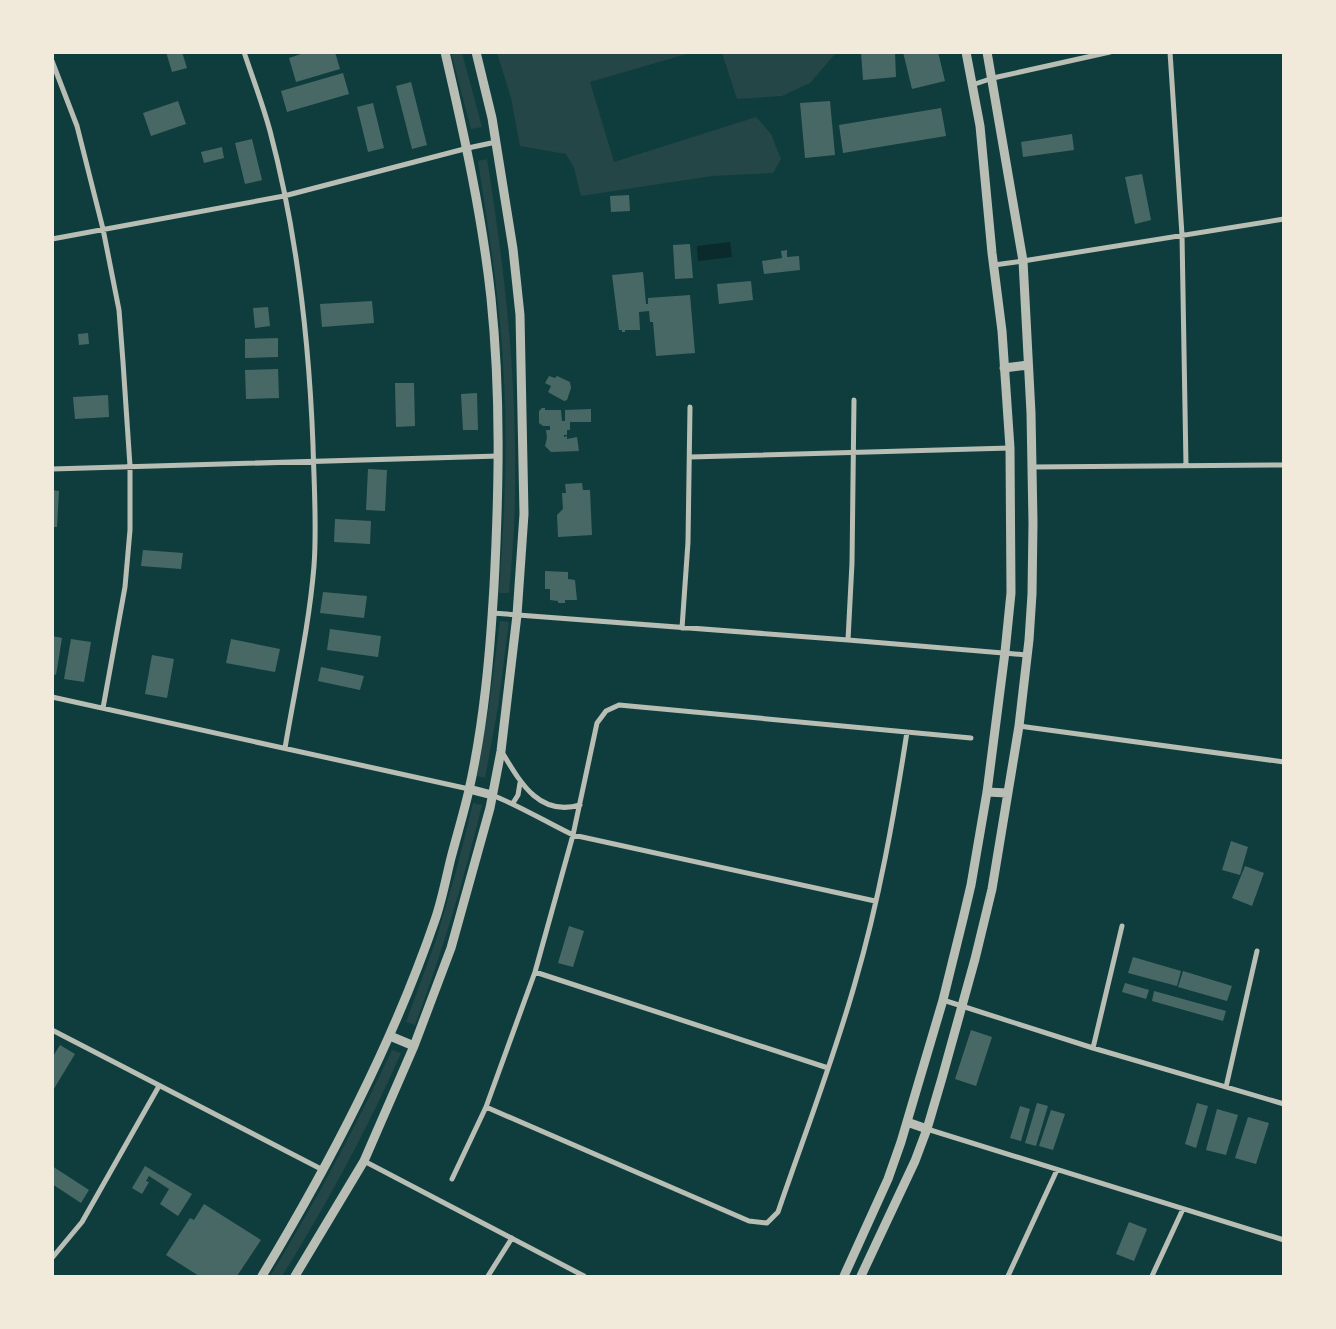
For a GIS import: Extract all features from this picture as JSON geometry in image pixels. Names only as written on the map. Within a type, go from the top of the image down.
[{"type":"street","points":[[244,52],[270,132],[284,196],[300,286],[310,380],[314,565],[306,626],[285,748]]},
{"type":"street","points":[[262,1276],[324,1170],[390,1036],[436,918],[469,789],[486,687],[492,613],[499,456],[496,362],[483,234],[468,148],[444,52]]},
{"type":"street","points":[[295,1276],[364,1161],[414,1046],[451,948],[492,795],[501,751],[517,615],[524,514],[520,315],[514,249],[492,118],[476,52]]},
{"type":"street","points":[[844,1276],[888,1179],[907,1122],[942,1000],[971,885],[986,792],[1011,593],[1010,448],[1002,331],[980,126],[966,52]]},
{"type":"street","points":[[861,1276],[915,1161],[927,1129],[962,1006],[992,889],[1019,726],[1027,655],[1032,594],[1032,467],[1023,261],[987,52]]},
{"type":"street","points":[[972,85],[993,78],[1110,52]]},
{"type":"street","points":[[1170,52],[1182,235],[1186,466]]},
{"type":"street","points":[[52,61],[77,126],[104,229],[119,310],[130,466],[130,530],[125,588],[103,708]]},
{"type":"street","points":[[52,239],[284,196],[496,142]]},
{"type":"street","points":[[994,264],[1284,219]]},
{"type":"street","points":[[1004,368],[1028,365]]},
{"type":"street","points":[[848,640],[854,400]]},
{"type":"street","points":[[682,628],[688,542],[690,407]]},
{"type":"street","points":[[690,457],[1010,448]]},
{"type":"street","points":[[52,469],[499,456]]},
{"type":"street","points":[[1032,467],[1284,465]]},
{"type":"street","points":[[492,613],[1027,655]]},
{"type":"street","points":[[52,697],[469,789],[513,803],[542,821],[573,835],[876,901]]},
{"type":"street","points":[[452,1179],[486,1107],[535,972],[573,835],[597,723],[606,712],[619,705],[972,738]]},
{"type":"street","points":[[1019,726],[1284,762]]},
{"type":"street","points":[[486,1107],[749,1221],[767,1223],[778,1212],[856,981],[893,823],[907,732]]},
{"type":"street","points":[[501,751],[520,783],[529,792],[551,806],[567,809],[580,805]]},
{"type":"street","points":[[513,803],[518,795],[520,783]]},
{"type":"street","points":[[986,792],[1007,793]]},
{"type":"street","points":[[1093,1048],[1122,926]]},
{"type":"street","points":[[1226,1087],[1257,951]]},
{"type":"street","points":[[535,972],[828,1068]]},
{"type":"street","points":[[942,1000],[1093,1048],[1284,1104]]},
{"type":"street","points":[[52,1030],[324,1170]]},
{"type":"street","points":[[390,1036],[414,1046]]},
{"type":"street","points":[[52,1258],[82,1222],[159,1086]]},
{"type":"street","points":[[907,1122],[1284,1240]]},
{"type":"street","points":[[364,1161],[584,1276]]},
{"type":"street","points":[[1008,1276],[1057,1170]]},
{"type":"street","points":[[1152,1276],[1184,1209]]},
{"type":"street","points":[[488,1276],[512,1238]]},
{"type":"shaded area","points":[[722,52],[836,53],[810,83],[782,96],[737,99]]},
{"type":"shaded area","points":[[451,53],[462,53],[482,127],[471,129]]},
{"type":"shaded area","points":[[497,53],[690,53],[590,82],[614,162],[756,117],[771,134],[781,159],[773,173],[712,176],[581,196],[574,168],[566,154],[520,146],[511,98]]},
{"type":"shaded area","points":[[487,159],[504,283],[512,366],[515,504],[509,593],[499,593],[506,433],[497,297],[478,161]]},
{"type":"shaded area","points":[[730,242],[732,257],[698,261],[697,246]]},
{"type":"shaded area","points":[[500,621],[509,622],[498,707],[485,778],[477,776],[489,706]]},
{"type":"shaded area","points":[[473,803],[482,805],[475,833],[443,944],[415,1025],[406,1022],[436,940],[457,868]]},
{"type":"shaded area","points":[[392,1050],[401,1053],[346,1166],[282,1276],[270,1276],[334,1165]]},
{"type":"building","points":[[166,52],[182,52],[187,68],[172,72]]},
{"type":"building","points":[[307,52],[335,52],[340,69],[296,82],[289,58]]},
{"type":"building","points":[[861,52],[895,52],[896,77],[863,80]]},
{"type":"building","points":[[903,52],[938,52],[945,81],[912,89]]},
{"type":"building","points":[[343,73],[349,94],[287,112],[281,91]]},
{"type":"building","points":[[411,82],[427,145],[412,149],[396,86]]},
{"type":"building","points":[[178,101],[186,124],[151,136],[143,113]]},
{"type":"building","points":[[830,101],[835,155],[805,158],[800,103]]},
{"type":"building","points":[[373,103],[384,148],[368,152],[357,107]]},
{"type":"building","points":[[941,108],[946,136],[843,153],[839,125]]},
{"type":"building","points":[[1072,134],[1074,150],[1023,157],[1021,142]]},
{"type":"building","points":[[252,139],[262,180],[245,184],[235,143]]},
{"type":"building","points":[[222,147],[224,158],[204,163],[201,152]]},
{"type":"building","points":[[1142,174],[1151,220],[1135,224],[1125,177]]},
{"type":"building","points":[[629,195],[630,211],[611,212],[610,196]]},
{"type":"building","points":[[690,244],[693,278],[675,279],[673,245]]},
{"type":"building","points":[[787,250],[787,257],[799,256],[800,270],[764,274],[762,261],[782,258],[781,251]]},
{"type":"building","points":[[643,272],[646,304],[648,304],[648,298],[690,295],[695,353],[656,356],[653,322],[650,322],[649,311],[639,312],[640,330],[625,330],[625,332],[622,332],[622,330],[619,330],[612,275]]},
{"type":"building","points":[[751,281],[753,300],[719,304],[717,284]]},
{"type":"building","points":[[372,301],[374,323],[322,327],[320,304]]},
{"type":"building","points":[[268,307],[270,326],[255,328],[253,308]]},
{"type":"building","points":[[88,333],[89,344],[79,345],[78,334]]},
{"type":"building","points":[[278,338],[278,357],[245,358],[245,339]]},
{"type":"building","points":[[278,369],[279,398],[246,399],[245,370]]},
{"type":"building","points":[[549,376],[555,378],[557,376],[570,382],[571,388],[567,400],[564,401],[548,392],[551,386],[545,383]]},
{"type":"building","points":[[395,383],[414,383],[415,426],[396,427]]},
{"type":"building","points":[[477,393],[478,430],[463,430],[461,394]]},
{"type":"building","points":[[108,395],[109,417],[75,419],[73,397]]},
{"type":"building","points":[[545,408],[545,410],[561,410],[562,421],[565,421],[565,410],[591,409],[591,422],[570,422],[570,430],[567,430],[567,435],[564,435],[564,437],[567,436],[567,439],[577,437],[579,451],[551,452],[545,446],[546,430],[550,430],[550,426],[543,426],[539,423],[539,411]]},
{"type":"building","points":[[368,469],[387,470],[385,511],[366,510]]},
{"type":"building","points":[[582,483],[583,490],[590,490],[592,535],[558,537],[557,515],[563,509],[562,493],[566,493],[565,484]]},
{"type":"building","points":[[52,490],[59,491],[57,527],[52,527]]},
{"type":"building","points":[[335,519],[371,521],[370,544],[334,542]]},
{"type":"building","points":[[143,550],[183,553],[181,569],[141,566]]},
{"type":"building","points":[[545,571],[568,572],[568,579],[575,580],[577,600],[565,600],[565,603],[558,603],[558,601],[550,600],[550,589],[545,589]]},
{"type":"building","points":[[323,592],[367,596],[364,618],[320,613]]},
{"type":"building","points":[[330,629],[381,636],[378,657],[327,650]]},
{"type":"building","points":[[52,636],[62,638],[56,675],[52,674]]},
{"type":"building","points":[[71,639],[91,642],[84,682],[64,679]]},
{"type":"building","points":[[231,639],[280,649],[275,672],[226,663]]},
{"type":"building","points":[[152,655],[174,659],[167,698],[145,694]]},
{"type":"building","points":[[321,667],[364,676],[360,690],[318,681]]},
{"type":"building","points":[[1231,841],[1248,847],[1240,875],[1222,870]]},
{"type":"building","points":[[1245,866],[1264,873],[1252,906],[1232,898]]},
{"type":"building","points":[[569,926],[584,931],[573,967],[558,963]]},
{"type":"building","points":[[1133,957],[1181,971],[1177,986],[1128,973]]},
{"type":"building","points":[[1183,971],[1232,986],[1227,1001],[1178,987]]},
{"type":"building","points":[[1125,983],[1149,990],[1146,999],[1122,992]]},
{"type":"building","points":[[1154,991],[1226,1011],[1223,1021],[1152,1001]]},
{"type":"building","points":[[971,1030],[992,1037],[976,1086],[955,1079]]},
{"type":"building","points":[[60,1045],[75,1054],[52,1092],[52,1058]]},
{"type":"building","points":[[1037,1103],[1048,1106],[1036,1146],[1025,1143]]},
{"type":"building","points":[[1197,1103],[1208,1106],[1196,1148],[1185,1144]]},
{"type":"building","points":[[1020,1106],[1030,1109],[1021,1141],[1010,1138]]},
{"type":"building","points":[[1217,1109],[1238,1115],[1226,1155],[1206,1150]]},
{"type":"building","points":[[1051,1110],[1065,1114],[1053,1150],[1039,1146]]},
{"type":"building","points":[[1248,1117],[1269,1123],[1256,1164],[1235,1158]]},
{"type":"building","points":[[52,1166],[89,1190],[81,1203],[52,1184]]},
{"type":"building","points":[[145,1166],[192,1194],[178,1216],[160,1204],[169,1189],[149,1176],[146,1181],[149,1182],[142,1194],[132,1188]]},
{"type":"building","points":[[204,1204],[261,1240],[237,1276],[199,1276],[166,1255],[190,1218],[194,1220]]},
{"type":"building","points":[[1129,1222],[1147,1229],[1134,1261],[1116,1254]]}]
